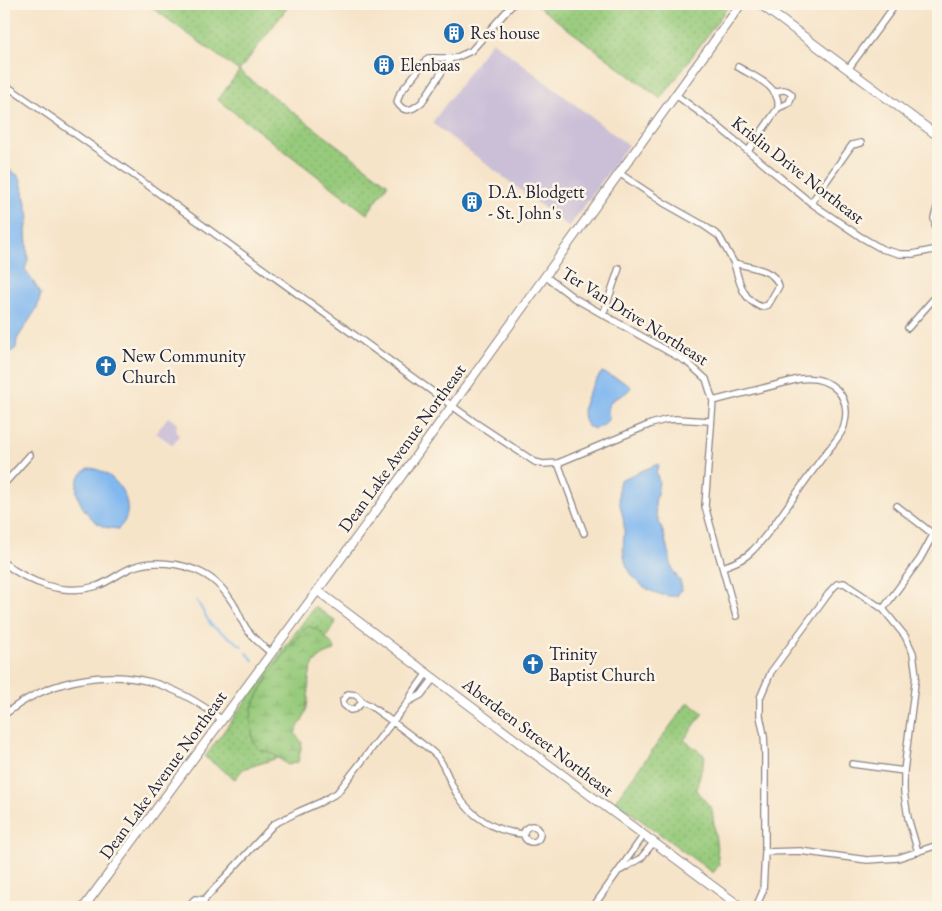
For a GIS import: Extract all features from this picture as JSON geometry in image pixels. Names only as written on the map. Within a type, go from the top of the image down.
[{"type":"main road","name":"Dean Lake Avenue Northeast","points":[[84,907],[318,590],[741,4]]},
{"type":"main road","points":[[760,4],[938,136]]},
{"type":"main road","name":"Aberdeen Street Northeast","points":[[318,590],[653,843],[741,907]]},
{"type":"street","points":[[451,58],[422,102],[411,110],[400,106],[397,102],[400,93],[428,58],[451,58],[471,51],[513,4]]},
{"type":"street","points":[[848,69],[896,4]]},
{"type":"street","points":[[738,67],[770,86],[776,92],[779,103],[778,108],[748,151]]},
{"type":"street","points":[[4,84],[535,462],[543,464],[558,463],[658,422],[676,419],[710,421]]},
{"type":"street","points":[[776,92],[784,89],[788,90],[792,95],[789,103],[778,108]]},
{"type":"street","name":"Krislin Drive Northeast","points":[[676,95],[811,202],[861,237],[892,253],[913,254],[938,249]]},
{"type":"street","points":[[811,202],[852,145],[861,143]]},
{"type":"street","points":[[619,173],[719,236],[734,263],[745,295],[753,304],[761,307],[768,304],[779,286],[778,281],[767,272],[734,263]]},
{"type":"street","points":[[938,204],[934,218],[938,242]]},
{"type":"street","points":[[603,315],[619,268]]},
{"type":"street","name":"Ter Van Drive Northeast","points":[[545,276],[574,298],[687,362],[706,379],[713,401],[705,506],[736,616]]},
{"type":"street","points":[[908,328],[938,294]]},
{"type":"street","points":[[713,401],[799,379],[811,378],[824,380],[831,384],[842,396],[846,406],[844,428],[753,551],[741,560],[723,567]]},
{"type":"street","points":[[4,484],[30,455]]},
{"type":"street","points":[[558,463],[584,533]]},
{"type":"street","points":[[897,506],[936,536]]},
{"type":"street","points":[[883,608],[936,536],[938,526]]},
{"type":"street","points":[[4,563],[18,574],[39,584],[76,589],[97,586],[133,567],[169,563],[191,568],[216,583],[235,607],[248,631],[271,653]]},
{"type":"street","points":[[756,907],[762,891],[765,852],[765,753],[760,716],[760,698],[771,672],[837,584],[844,583],[852,586],[883,608],[905,636],[913,653],[916,675],[904,771],[904,792],[918,852]]},
{"type":"street","points":[[204,907],[204,900],[274,824],[337,793],[408,702],[427,672]]},
{"type":"street","points":[[4,715],[33,695],[82,678],[132,678],[152,682],[178,692],[200,703],[221,719]]},
{"type":"street","points":[[408,702],[421,695],[434,678]]},
{"type":"street","points":[[363,702],[437,756],[456,794],[466,807],[479,818],[495,828],[523,834]]},
{"type":"street","points":[[852,764],[904,771]]},
{"type":"street","points":[[593,907],[644,836]]},
{"type":"street","points":[[621,870],[641,858],[653,843]]},
{"type":"street","points":[[765,852],[808,852],[867,860],[898,858],[938,845]]},
{"type":"street","points":[[190,907],[195,899],[204,900]]},
{"type":"shaded area","points":[[492,41],[628,145],[569,227],[432,123]]},
{"type":"shaded area","points":[[168,417],[177,423],[176,431],[179,436],[173,445],[156,433]]},
{"type":"green space","points":[[147,4],[290,4],[239,71]]},
{"type":"green space","points":[[535,4],[730,4],[661,99]]},
{"type":"green space","points":[[239,71],[388,184],[367,214],[218,100]]},
{"type":"green space","points":[[315,606],[336,622],[292,691],[296,752],[243,769],[235,779],[205,757]]},
{"type":"green space","points":[[309,626],[318,630],[335,647],[334,651],[316,661],[312,668],[306,711],[295,733],[302,743],[298,762],[288,765],[272,753],[260,750],[253,741],[252,707],[271,672],[303,630]]},
{"type":"green space","points":[[688,702],[703,713],[684,740],[705,756],[696,790],[712,809],[719,865],[713,873],[615,801]]},
{"type":"water","points":[[4,166],[20,177],[29,217],[26,230],[28,260],[25,269],[41,294],[37,308],[17,339],[16,348],[11,352],[4,352]]},
{"type":"water","points":[[602,372],[627,383],[631,387],[628,391],[611,401],[608,410],[609,418],[604,425],[595,429],[587,426],[583,412],[586,398]]},
{"type":"water","points":[[658,464],[659,467],[656,471],[659,482],[655,503],[656,514],[664,535],[673,571],[680,581],[682,588],[677,596],[659,594],[643,586],[631,573],[626,565],[624,556],[624,525],[618,492],[620,480]]},
{"type":"water","points":[[89,468],[99,470],[108,475],[122,491],[127,511],[125,520],[118,529],[101,525],[86,512],[81,504],[78,496],[78,481]]},
{"type":"waterway","points":[[197,601],[211,625],[242,646]]},
{"type":"waterway","points":[[247,653],[253,660]]},
{"type":"place","name":"Res house","points":[[454,33]]},
{"type":"place","name":"Elenbaas","points":[[384,65]]},
{"type":"place","name":"D.A. Blodgett - St. John's","points":[[472,202]]},
{"type":"place","name":"New Community Church","points":[[106,366]]},
{"type":"place","name":"Trinity Baptist Church","points":[[533,664]]}]
